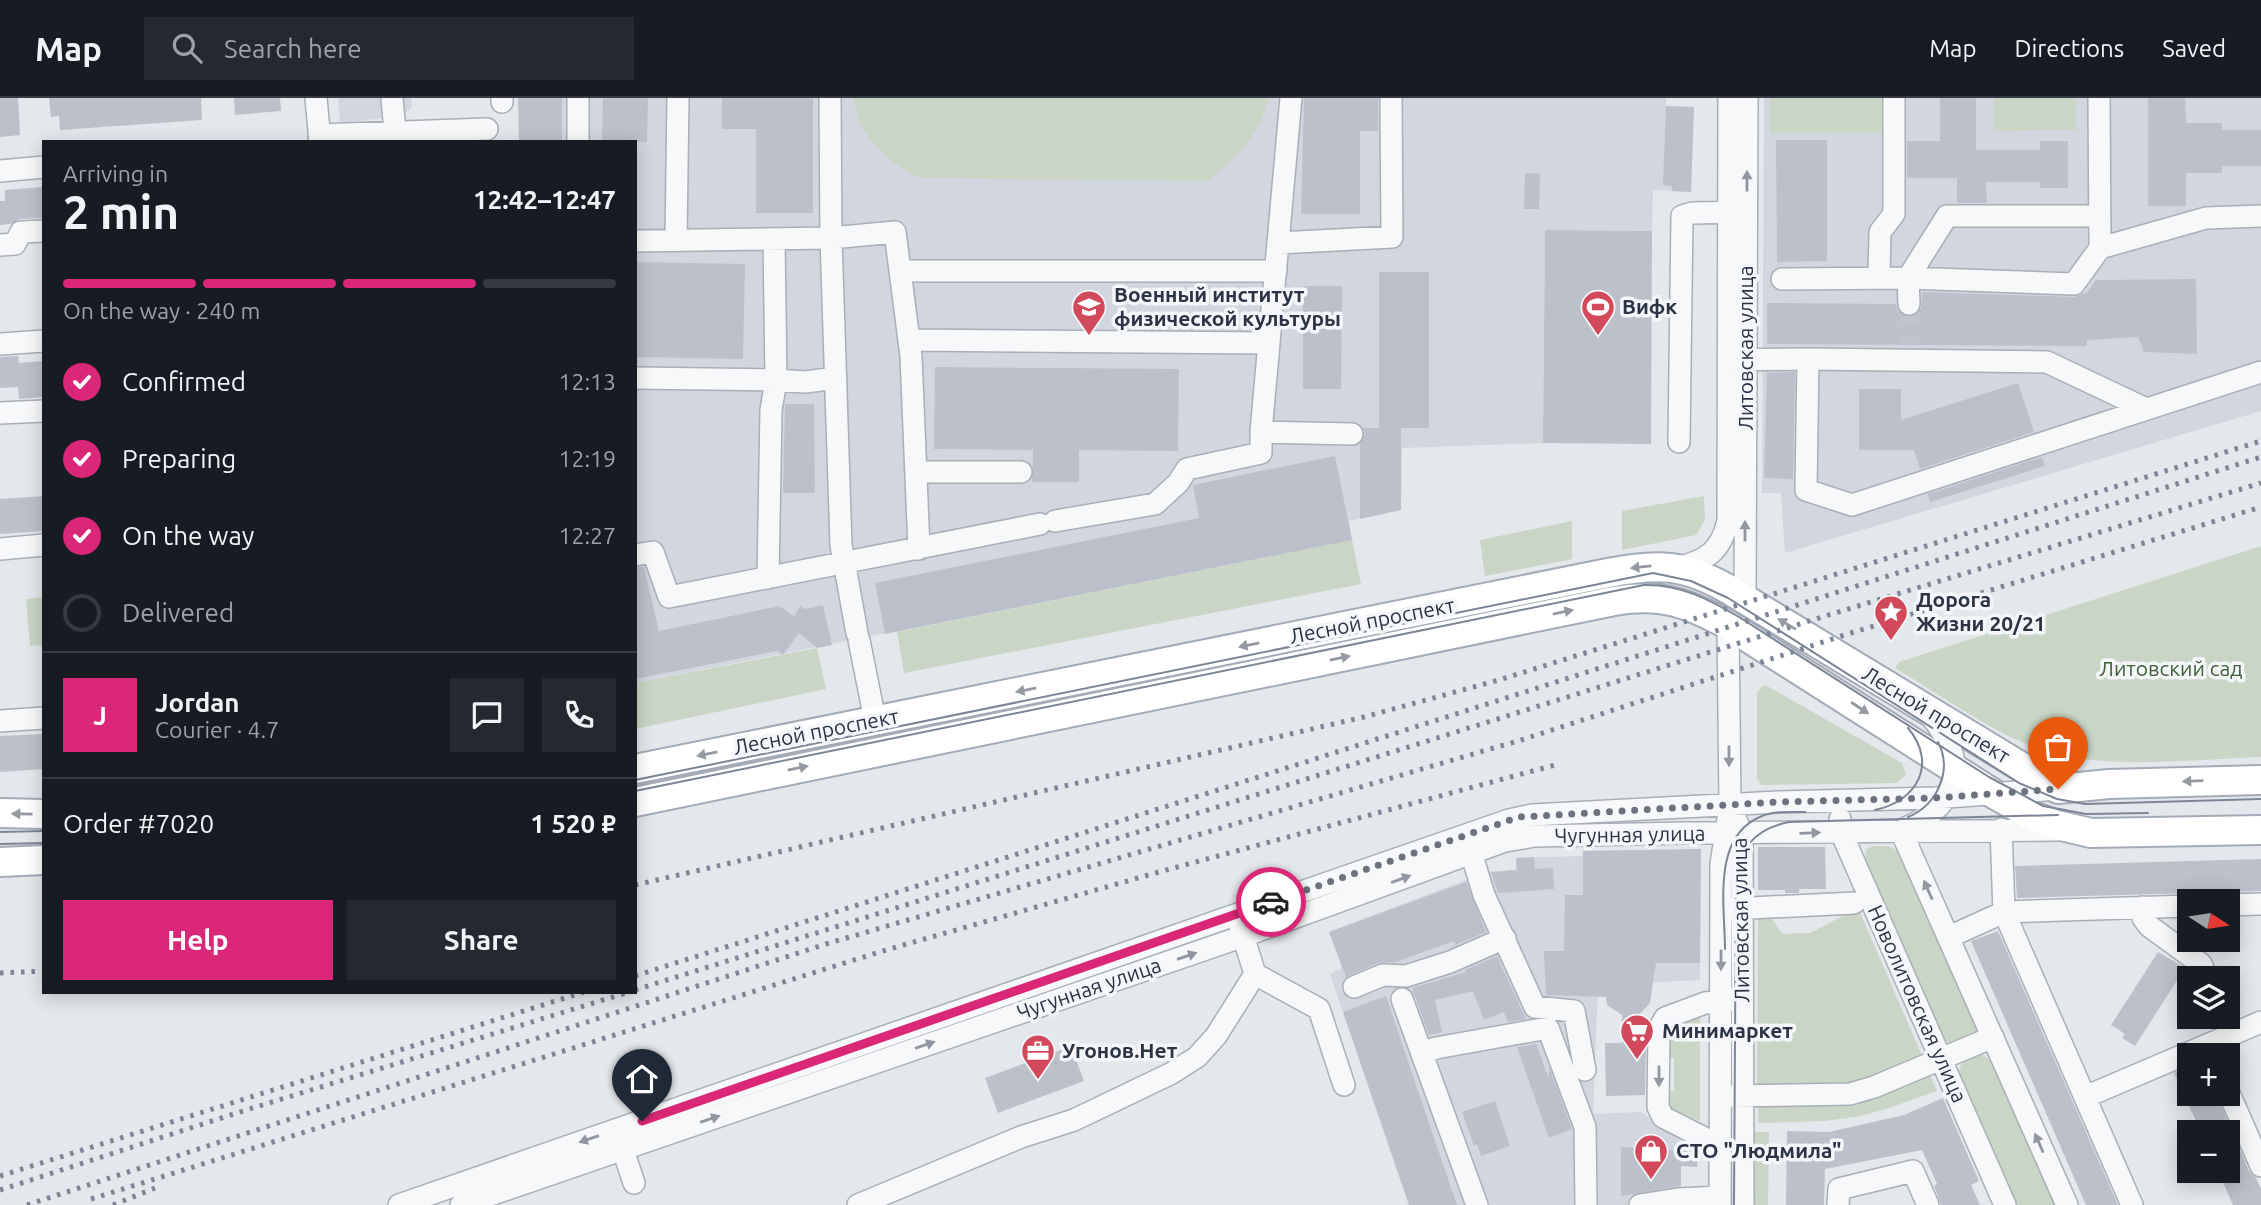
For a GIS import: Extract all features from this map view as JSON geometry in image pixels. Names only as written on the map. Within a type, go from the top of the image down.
[{"type":"main road","name":"Лесной проспект","points":[[637,769],[1608,572],[1641,567],[1680,567],[1702,574],[1745,599],[2058,789],[2109,784],[2261,780]]},
{"type":"main road","name":"Лесной проспект","points":[[637,802],[1632,598],[1678,601],[1728,625],[1994,794],[2034,816],[2077,830],[2109,834],[2261,830]]},
{"type":"main road","points":[[1138,668],[1144,698]]},
{"type":"main road","points":[[0,813],[42,814]]},
{"type":"main road","points":[[0,862],[42,860]]},
{"type":"street","points":[[316,98],[319,138],[395,131],[487,129]]},
{"type":"street","points":[[392,98],[395,131]]},
{"type":"street","points":[[578,98],[578,140]]},
{"type":"street","points":[[676,240],[678,98]]},
{"type":"street","points":[[830,98],[831,238],[844,564],[875,720]]},
{"type":"street","points":[[637,555],[653,552],[669,597],[1155,503],[1178,483],[1187,469],[1261,453],[1291,98]]},
{"type":"street","points":[[1279,243],[1392,236],[1391,98]]},
{"type":"street","name":"Литовская улица","points":[[1729,98],[1738,212]]},
{"type":"street","name":"Литовская улица","points":[[1745,599],[1737,360],[1738,212],[1747,98]]},
{"type":"street","points":[[1880,278],[1880,232],[1894,214],[1894,98]]},
{"type":"street","points":[[1782,279],[1908,278],[2074,284],[2100,248],[2099,98]]},
{"type":"street","points":[[0,171],[42,167]]},
{"type":"street","points":[[1679,442],[1682,216],[1692,213],[1738,212]]},
{"type":"street","points":[[1909,304],[1908,278],[1947,216],[2100,216]]},
{"type":"street","points":[[2100,248],[2206,218],[2261,216]]},
{"type":"street","points":[[0,245],[15,244],[21,232],[42,230]]},
{"type":"street","points":[[637,241],[831,238],[895,232],[909,341],[919,549]]},
{"type":"street","points":[[768,578],[771,410],[776,380],[774,239]]},
{"type":"street","points":[[900,271],[1276,271]]},
{"type":"street","points":[[0,344],[42,341]]},
{"type":"street","points":[[909,341],[1269,343]]},
{"type":"street","points":[[1737,360],[1808,359],[1909,352],[2047,362],[2144,408]]},
{"type":"street","points":[[1808,359],[1806,490],[1852,505],[2261,372]]},
{"type":"street","name":"Литовская улица","points":[[1680,567],[1701,562],[1712,555],[1724,536],[1728,521],[1737,360]]},
{"type":"street","points":[[637,378],[805,382],[836,378]]},
{"type":"street","points":[[0,413],[42,411]]},
{"type":"street","points":[[1261,432],[1352,434]]},
{"type":"street","points":[[916,472],[1021,472]]},
{"type":"street","points":[[0,549],[42,545]]},
{"type":"street","name":"Литовская улица","points":[[1728,625],[1730,806],[1743,908],[1743,1205]]},
{"type":"street","points":[[1925,709],[1944,736],[1956,769],[1953,788],[1948,797],[1926,819],[1901,831],[2067,1205]]},
{"type":"street","points":[[0,721],[42,718]]},
{"type":"street","name":"Лесной проспект","points":[[1730,806],[1948,797],[2058,789]]},
{"type":"street","name":"Новолитовская улица","points":[[1839,800],[1841,832],[2004,1205]]},
{"type":"street","name":"Чугунная улица","points":[[399,1205],[444,1198],[1244,936],[1532,816],[1730,806]]},
{"type":"street","points":[[2001,830],[2004,912],[2132,1205]]},
{"type":"street","name":"Лесной проспект","points":[[1734,833],[2077,830]]},
{"type":"street","name":"Литовская улица","points":[[1720,1201],[1721,864],[1734,833]]},
{"type":"street","name":"Чугунная улица","points":[[461,1205],[619,1139],[1236,914],[1469,843],[1535,836],[1734,833]]},
{"type":"street","points":[[1469,843],[1484,895],[1535,1007],[1574,1012],[1585,1070]]},
{"type":"street","points":[[1721,909],[1854,903]]},
{"type":"street","points":[[2240,905],[2261,904]]},
{"type":"street","points":[[1949,937],[2004,912],[2177,907]]},
{"type":"street","points":[[2142,908],[2143,918],[2149,926],[2202,966]]},
{"type":"street","points":[[1236,914],[1255,974],[1319,1009],[1343,1085]]},
{"type":"street","points":[[1354,987],[1382,975],[1406,976],[1428,969],[1505,938]]},
{"type":"street","points":[[858,1205],[1021,1137],[1074,1120],[1172,1073],[1197,1057],[1216,1036],[1255,974]]},
{"type":"street","points":[[1402,999],[1477,1205]]},
{"type":"street","points":[[1720,1146],[1663,1117],[1658,1107],[1659,1029],[1665,1018],[1720,1000],[1742,1000]]},
{"type":"street","points":[[2240,1024],[2261,1022]]},
{"type":"street","points":[[1422,1054],[1436,1048],[1548,1028],[1585,1127],[1586,1205]]},
{"type":"street","points":[[1720,1096],[1850,1094],[1941,1060],[1993,1037]]},
{"type":"street","points":[[2085,1097],[2177,1062]]},
{"type":"street","points":[[2235,1106],[2261,1166]]},
{"type":"street","points":[[619,1139],[634,1183]]},
{"type":"street","points":[[1838,1205],[1839,1189],[1913,1171],[1928,1205]]},
{"type":"street","points":[[1640,1205],[1678,1199],[1720,1201]]},
{"type":"shaded area","points":[[338,98],[411,98],[412,107],[402,116],[340,123]]},
{"type":"shaded area","name":"Военный институт физической культуры","points":[[519,98],[1666,98],[1666,106],[1694,107],[1691,192],[1653,190],[1652,231],[1545,230],[1543,443],[1402,448],[1401,510],[1349,521],[1352,540],[637,683],[637,140],[519,140]]},
{"type":"shaded area","points":[[1764,98],[2261,98],[2261,411],[1785,553],[1781,493],[1762,493]]},
{"type":"shaded area","points":[[1701,849],[1700,980],[1598,985],[1593,1114],[1641,1112],[1698,1152],[1697,1167],[1681,1166],[1678,1205],[1409,1205],[1330,974],[1342,968],[1329,932],[1487,872],[1516,870],[1516,858],[1582,856],[1583,851]]},
{"type":"green space","points":[[854,98],[1270,98],[1246,145],[1207,181],[919,178],[876,146],[861,124]]},
{"type":"green space","points":[[1770,98],[1889,98],[1889,133],[1770,133]]},
{"type":"green space","points":[[1994,98],[2076,98],[2076,130],[1994,131]]},
{"type":"green space","points":[[1704,496],[1705,520],[1696,535],[1622,550],[1622,511]]},
{"type":"green space","points":[[1572,521],[1572,559],[1485,576],[1480,540]]},
{"type":"green space","points":[[1352,540],[1361,584],[904,673],[897,632]]},
{"type":"green space","name":"Литовский сад","points":[[2261,546],[2261,757],[2126,762],[2099,761],[2049,752],[2010,737],[1895,668],[1899,662]]},
{"type":"green space","points":[[42,597],[42,645],[30,646],[26,599]]},
{"type":"green space","points":[[817,648],[826,689],[637,729],[637,683]]},
{"type":"green space","points":[[1762,686],[1767,686],[1902,763],[1906,774],[1897,783],[1761,785],[1757,778],[1757,693]]},
{"type":"green space","points":[[1873,846],[1888,846],[1899,851],[1978,1029],[1976,1035],[1951,1045],[1942,1038],[1864,860],[1867,849]]},
{"type":"green space","points":[[1858,908],[1924,1060],[1857,1086],[1757,1086],[1758,913],[1769,913],[1782,934],[1810,933]]},
{"type":"green space","points":[[1700,1016],[1700,1121],[1668,1107],[1663,1091],[1674,1091],[1674,1058],[1663,1058],[1672,1029]]},
{"type":"green space","points":[[1976,1055],[1983,1055],[1994,1062],[2056,1205],[2015,1205],[1958,1075],[1961,1064]]},
{"type":"green space","points":[[1930,1075],[1937,1091],[1883,1110],[1824,1121],[1758,1123],[1758,1105],[1853,1102]]},
{"type":"green space","points":[[1750,1132],[1769,1132],[1768,1205],[1755,1205],[1750,1201]]},
{"type":"building","points":[[0,98],[18,98],[20,135],[0,137]]},
{"type":"building","points":[[49,98],[201,98],[202,120],[60,130],[59,116],[51,117]]},
{"type":"building","points":[[234,98],[280,98],[281,111],[235,115]]},
{"type":"building","points":[[518,98],[562,98],[562,140],[519,140]]},
{"type":"building","points":[[603,98],[648,98],[647,142],[602,140]]},
{"type":"building","points":[[722,98],[813,98],[813,213],[756,213],[756,129],[722,129]]},
{"type":"building","points":[[1304,98],[1378,98],[1378,131],[1360,131],[1360,214],[1301,214]]},
{"type":"building","points":[[1940,98],[1976,98],[1976,150],[2040,150],[2040,141],[2068,141],[2068,188],[2040,188],[2040,182],[1986,182],[1987,203],[1957,203],[1957,178],[1907,178],[1907,141],[1940,141]]},
{"type":"building","points":[[2148,98],[2185,98],[2186,123],[2222,123],[2222,130],[2261,130],[2261,166],[2222,166],[2222,173],[2186,173],[2186,206],[2148,206]]},
{"type":"building","points":[[1666,106],[1694,107],[1691,192],[1672,191],[1672,186],[1663,185]]},
{"type":"building","points":[[1776,140],[1827,140],[1827,261],[1777,262]]},
{"type":"building","points":[[1525,173],[1540,174],[1539,209],[1524,209]]},
{"type":"building","points":[[42,187],[42,218],[20,219],[11,224],[0,225],[0,201],[5,201],[5,190]]},
{"type":"building","name":"Вифк","points":[[1545,230],[1652,231],[1651,444],[1543,443]]},
{"type":"building","points":[[637,262],[745,264],[743,359],[637,357]]},
{"type":"building","points":[[1379,272],[1429,272],[1429,428],[1401,428],[1401,510],[1360,519],[1360,444],[1365,435],[1363,428],[1379,428]]},
{"type":"building","points":[[2196,279],[2197,354],[2144,352],[2138,337],[2087,340],[2087,346],[1767,344],[1767,303],[1896,304],[1898,312],[1910,317],[1921,309],[1922,292],[2074,297],[2087,292],[2096,280]]},
{"type":"building","points":[[1303,286],[1342,286],[1341,389],[1303,389]]},
{"type":"building","points":[[18,356],[19,363],[42,361],[42,397],[19,399],[18,387],[0,388],[0,357]]},
{"type":"building","points":[[935,367],[1179,369],[1178,451],[1079,450],[1079,482],[1032,482],[1033,450],[934,449]]},
{"type":"building","points":[[1795,372],[1793,479],[1764,478],[1767,373]]},
{"type":"building","points":[[2018,383],[2034,432],[1920,469],[1914,450],[1859,450],[1859,389],[1901,389],[1901,420]]},
{"type":"building","points":[[785,404],[814,404],[815,493],[783,493]]},
{"type":"building","points":[[1335,456],[1352,540],[885,634],[875,583],[1199,518],[1193,485]]},
{"type":"building","points":[[2042,457],[2045,466],[1930,502],[1928,494]]},
{"type":"building","points":[[42,496],[42,531],[0,534],[0,499]]},
{"type":"building","points":[[644,567],[659,631],[779,606],[794,616],[800,606],[805,609],[823,605],[832,645],[817,648],[799,633],[783,655],[777,651],[637,679],[637,568]]},
{"type":"building","points":[[42,734],[42,769],[0,772],[0,736]]},
{"type":"building","points":[[1758,847],[1825,847],[1826,889],[1799,889],[1799,893],[1758,890]]},
{"type":"building","points":[[1701,849],[1700,963],[1656,963],[1650,1003],[1638,1016],[1639,1043],[1646,1043],[1645,1095],[1606,1096],[1605,1043],[1622,1043],[1622,1015],[1607,1005],[1606,997],[1546,995],[1544,951],[1564,951],[1565,895],[1583,895],[1583,851]]},
{"type":"building","points":[[1534,857],[1535,869],[1553,868],[1554,889],[1498,893],[1491,872],[1517,870],[1516,858]]},
{"type":"building","points":[[2261,859],[2261,891],[2177,889],[2177,893],[2017,898],[2015,866]]},
{"type":"building","points":[[1466,882],[1486,932],[1455,945],[1454,941],[1396,962],[1378,963],[1346,977],[1329,932]]},
{"type":"building","points":[[1998,931],[2118,1205],[2086,1205],[1971,941]]},
{"type":"building","points":[[2158,952],[2182,966],[2177,966],[2177,980],[2135,1046],[2122,1038],[2125,1034],[2111,1025]]},
{"type":"building","points":[[1497,956],[1526,1019],[1508,1022],[1504,1012],[1484,1020],[1473,991],[1435,1000],[1442,1032],[1429,1035],[1412,988],[1466,972],[1465,970]]},
{"type":"building","points":[[1386,996],[1457,1205],[1409,1205],[1343,1012]]},
{"type":"building","points":[[1536,1044],[1549,1079],[1549,1067],[1572,1129],[1549,1138],[1517,1047]]},
{"type":"building","points":[[1071,1046],[1084,1081],[998,1113],[985,1078]]},
{"type":"building","points":[[1943,1098],[1979,1181],[1971,1185],[1980,1205],[1941,1205],[1934,1186],[1937,1184],[1922,1150],[1825,1169],[1824,1205],[1786,1205],[1787,1131],[1829,1132],[1904,1115]]},
{"type":"building","points":[[1495,1101],[1510,1146],[1481,1156],[1477,1144],[1474,1146],[1462,1112]]},
{"type":"building","points":[[2189,1106],[2221,1106],[2227,1120],[2196,1120]]},
{"type":"building","name":"СТО \"Людмила\"","points":[[1621,1147],[1698,1152],[1697,1167],[1681,1166],[1681,1186],[1621,1196]]},
{"type":"building","points":[[2240,1150],[2261,1189],[2261,1205],[2233,1205],[2223,1183],[2240,1183]]},
{"type":"tunnel","points":[[1909,304],[1909,343]]},
{"type":"tram line","points":[[637,780],[1653,573],[1691,581],[1728,598],[2019,783],[2057,799],[2085,804],[2261,799]]},
{"type":"tram line","points":[[637,791],[1644,585],[1657,585],[1682,590],[1727,610],[1989,777],[2043,806],[2086,814],[2148,813]]},
{"type":"tram line","points":[[1875,810],[1902,798],[1912,790],[1918,779],[1922,767],[1921,755],[1917,741],[1908,728]]},
{"type":"tram line","points":[[1908,817],[1927,804],[1940,786],[1944,764],[1938,742]]},
{"type":"tram line","points":[[1725,949],[1724,874],[1735,839],[1746,826],[1762,816],[1805,812]]},
{"type":"tram line","points":[[1734,1205],[1736,876],[1747,847],[1760,834],[1789,822],[2058,815]]},
{"type":"tram line","points":[[0,832],[42,831]]},
{"type":"tram line","points":[[0,844],[42,843]]},
{"type":"railway","points":[[637,885],[1364,717],[1499,680],[2261,441]]},
{"type":"railway","points":[[637,975],[2261,457]]},
{"type":"railway","points":[[637,989],[1822,617],[2261,483]]},
{"type":"railway","points":[[27,1205],[826,944],[1521,740],[1851,633],[2261,507]]},
{"type":"railway","points":[[91,1199],[886,950],[1166,870],[1555,765]]},
{"type":"railway","points":[[0,973],[42,971]]},
{"type":"railway","points":[[0,1176],[578,994]]},
{"type":"railway","points":[[0,1190],[243,1111],[623,994]]},
{"type":"railway","points":[[113,1205],[155,1188]]},
{"type":"way so far","points":[[1271,902],[1519,817],[1778,802],[1934,798],[2058,789]]},
{"type":"place","name":"Военный институт физической культуры","points":[[1089,337]]},
{"type":"place","name":"Вифк","points":[[1598,337]]},
{"type":"place","name":"Дорога Жизни 20/21","points":[[1891,642]]},
{"type":"place","name":"Минимаркет","points":[[1637,1061]]},
{"type":"place","name":"Угонов.Нет","points":[[1038,1081]]},
{"type":"place","name":"СТО \"Людмила\"","points":[[1651,1181]]},
{"type":"route","points":[[642,1121],[1271,902]]}]
